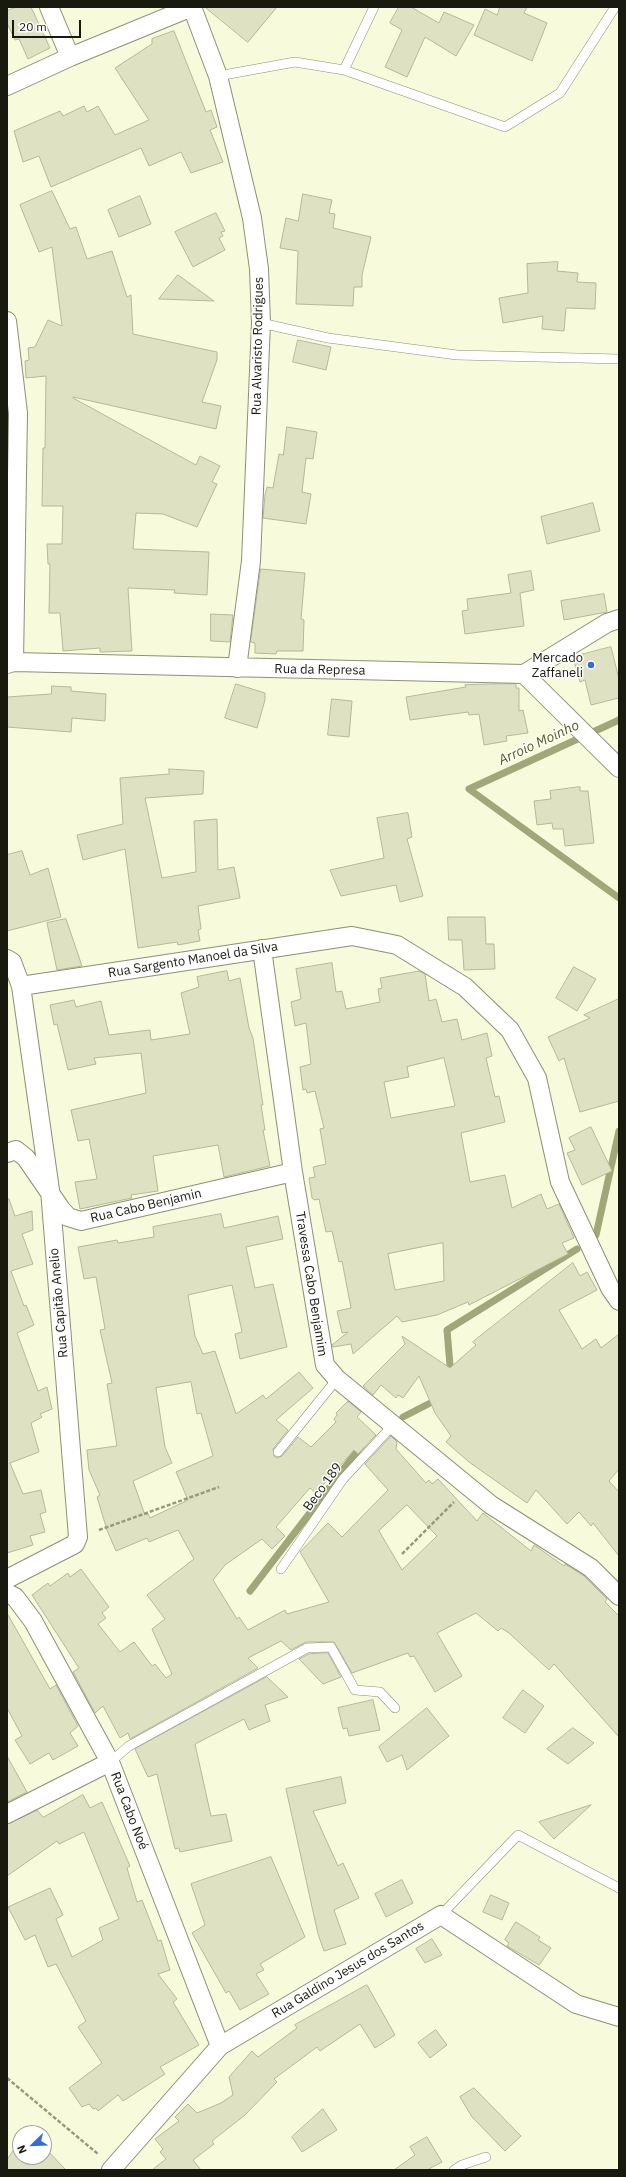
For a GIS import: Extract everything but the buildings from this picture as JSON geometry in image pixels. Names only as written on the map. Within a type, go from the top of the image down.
[{"type":"street","points":[[49,7],[70,57]]},
{"type":"street","points":[[7,86],[70,57],[192,7]]},
{"type":"street","name":"Rua Alvaristo Rodrigues","points":[[192,7],[218,76],[252,218],[259,269],[261,322],[251,561],[237,668]]},
{"type":"street","points":[[7,321],[18,413],[11,663]]},
{"type":"street","points":[[619,619],[607,622],[524,674],[619,768]]},
{"type":"street","name":"Rua da Represa","points":[[11,663],[524,674]]},
{"type":"street","name":"Rua Sargento Manoel da Silva","points":[[21,986],[352,936],[397,945],[465,987],[510,1030],[537,1078],[560,1182],[610,1288],[619,1301]]},
{"type":"street","name":"Travessa Cabo Benjamim","points":[[262,949],[293,1172],[325,1365],[337,1379],[491,1505],[591,1568],[619,1596]]},
{"type":"street","points":[[7,959],[12,962],[21,986]]},
{"type":"street","name":"Rua Capitão Anelio","points":[[21,986],[50,1190],[78,1537]]},
{"type":"street","name":"Rua Cabo Benjamin","points":[[7,1153],[16,1150],[26,1158],[50,1190],[61,1209],[68,1217],[81,1221],[293,1172]]},
{"type":"street","points":[[7,1579],[75,1544],[78,1537]]},
{"type":"street","name":"Rua Cabo Noé","points":[[7,1593],[15,1597],[33,1621],[110,1762],[220,2046]]},
{"type":"street","points":[[7,1814],[110,1762]]},
{"type":"street","points":[[441,1916],[576,2004],[619,2017]]},
{"type":"street","name":"Rua Galdino Jesus dos Santos","points":[[112,2168],[220,2046],[441,1916]]},
{"type":"lane","points":[[344,70],[374,7]]},
{"type":"lane","points":[[218,76],[295,62],[344,70],[505,127],[560,93],[615,7]]},
{"type":"lane","points":[[261,322],[328,338],[457,355],[619,359]]},
{"type":"lane","points":[[278,1452],[337,1379]]},
{"type":"lane","name":"Beco 189","points":[[281,1569],[343,1479],[393,1425]]},
{"type":"lane","points":[[110,1762],[129,1746],[307,1648],[332,1647],[355,1690],[380,1692],[395,1708]]},
{"type":"lane","points":[[441,1916],[518,1835],[619,1888]]},
{"type":"lane","points":[[454,2170],[462,2165],[486,2157]]},
{"type":"path","points":[[78,1537],[219,1487]]},
{"type":"path","points":[[402,1554],[469,1487]]},
{"type":"path","points":[[7,2078],[112,2168]]},
{"type":"waterway","name":"Arroio Moinho","points":[[619,720],[469,789],[619,898]]},
{"type":"waterway","points":[[596,1235],[619,1131]]},
{"type":"waterway","points":[[451,1377],[447,1330],[577,1249]]},
{"type":"waterway","points":[[403,1417],[438,1399]]},
{"type":"waterway","points":[[250,1591],[362,1445]]},
{"type":"place","name":"Mercado Zaffaneli","points":[[591,665]]}]
